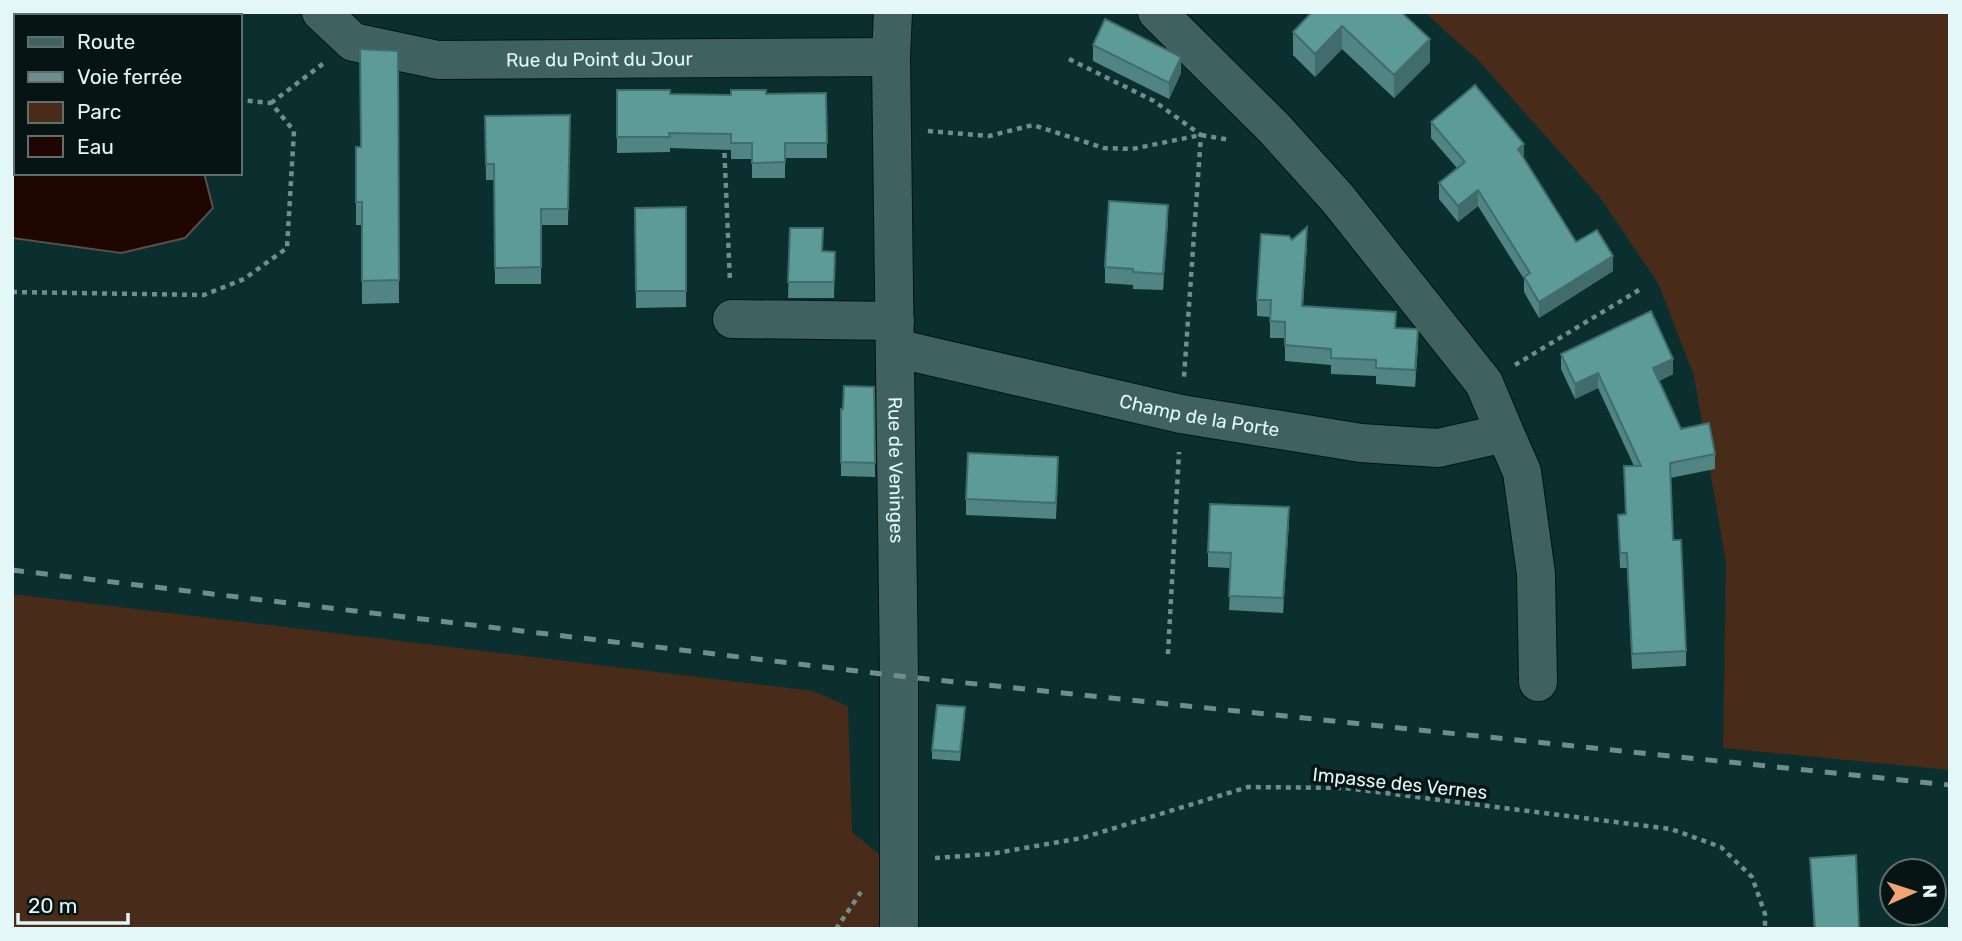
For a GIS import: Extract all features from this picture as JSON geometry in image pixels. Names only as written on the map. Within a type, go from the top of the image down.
[{"type":"street","points":[[321,12],[353,42]]},
{"type":"street","name":"Rue de Veninges","points":[[893,12],[891,57],[899,929]]},
{"type":"street","points":[[1157,12],[1274,128],[1338,199],[1484,383],[1522,472],[1535,574],[1538,682]]},
{"type":"street","name":"Rue du Point du Jour","points":[[353,42],[438,60],[891,57]]},
{"type":"street","name":"Champ de la Porte","points":[[732,319],[895,335],[1181,414],[1361,443],[1438,448],[1506,433]]},
{"type":"path","points":[[242,100],[271,103],[353,42]]},
{"type":"path","points":[[1069,59],[1154,101],[1201,135]]},
{"type":"path","points":[[12,292],[204,295],[244,279],[287,248],[294,131],[271,103]]},
{"type":"path","points":[[892,127],[989,136],[1033,125],[1104,148],[1132,149],[1201,135],[1251,144],[1263,143],[1274,128]]},
{"type":"path","points":[[1168,654],[1181,414],[1201,135]]},
{"type":"path","points":[[724,141],[732,319]]},
{"type":"path","points":[[1484,383],[1639,290]]},
{"type":"path","name":"Impasse des Vernes","points":[[899,861],[990,854],[1082,838],[1248,787],[1345,788],[1671,829],[1721,847],[1752,877],[1765,914],[1765,929]]},
{"type":"green space","points":[[1424,12],[1950,12],[1950,770],[1723,748],[1726,563],[1694,376],[1658,283],[1599,196],[1479,61]]},
{"type":"green space","points":[[12,594],[813,691],[848,706],[852,832],[880,855],[880,929],[12,929]]},
{"type":"water","points":[[12,146],[14,175],[205,175],[213,208],[185,238],[121,253],[12,238]]},
{"type":"building","points":[[1312,12],[1401,12],[1430,39],[1394,75],[1342,26],[1315,54],[1293,32]]},
{"type":"building","points":[[1105,19],[1181,57],[1169,83],[1093,45]]},
{"type":"building","points":[[360,49],[398,51],[399,280],[362,281],[362,202],[356,202],[356,147],[361,147]]},
{"type":"building","points":[[1475,85],[1524,144],[1518,149],[1576,242],[1597,230],[1613,256],[1539,302],[1524,277],[1530,273],[1478,190],[1458,206],[1439,183],[1465,162],[1431,122]]},
{"type":"building","points":[[617,90],[670,90],[670,94],[731,95],[731,90],[766,90],[766,94],[826,93],[827,143],[785,143],[785,162],[752,163],[752,143],[731,143],[731,134],[669,133],[670,137],[617,137]]},
{"type":"building","points":[[570,115],[568,209],[541,209],[541,267],[495,268],[494,164],[486,164],[485,116]]},
{"type":"building","points":[[1109,201],[1168,205],[1163,274],[1105,267]]},
{"type":"building","points":[[686,207],[686,291],[636,291],[635,208]]},
{"type":"building","points":[[1307,227],[1302,306],[1396,312],[1395,328],[1418,329],[1415,370],[1376,368],[1376,360],[1331,358],[1331,349],[1285,345],[1285,322],[1270,321],[1271,300],[1257,300],[1261,234],[1289,236],[1292,240]]},
{"type":"building","points":[[790,228],[823,228],[822,251],[835,252],[834,282],[788,282]]},
{"type":"building","points":[[1651,311],[1673,359],[1653,368],[1681,429],[1709,423],[1715,454],[1670,463],[1673,540],[1681,540],[1686,651],[1632,654],[1627,553],[1620,553],[1618,515],[1626,514],[1624,466],[1641,466],[1598,373],[1575,384],[1561,354]]},
{"type":"building","points":[[844,386],[874,387],[875,463],[841,462]]},
{"type":"building","points":[[968,453],[1058,457],[1056,503],[966,499]]},
{"type":"building","points":[[1210,504],[1289,507],[1283,598],[1229,596],[1231,553],[1208,552]]},
{"type":"building","points":[[937,705],[965,707],[960,752],[932,750]]},
{"type":"building","points":[[1856,855],[1859,929],[1815,929],[1810,858]]},
{"type":"railway","points":[[12,570],[899,676],[1950,785]]}]
